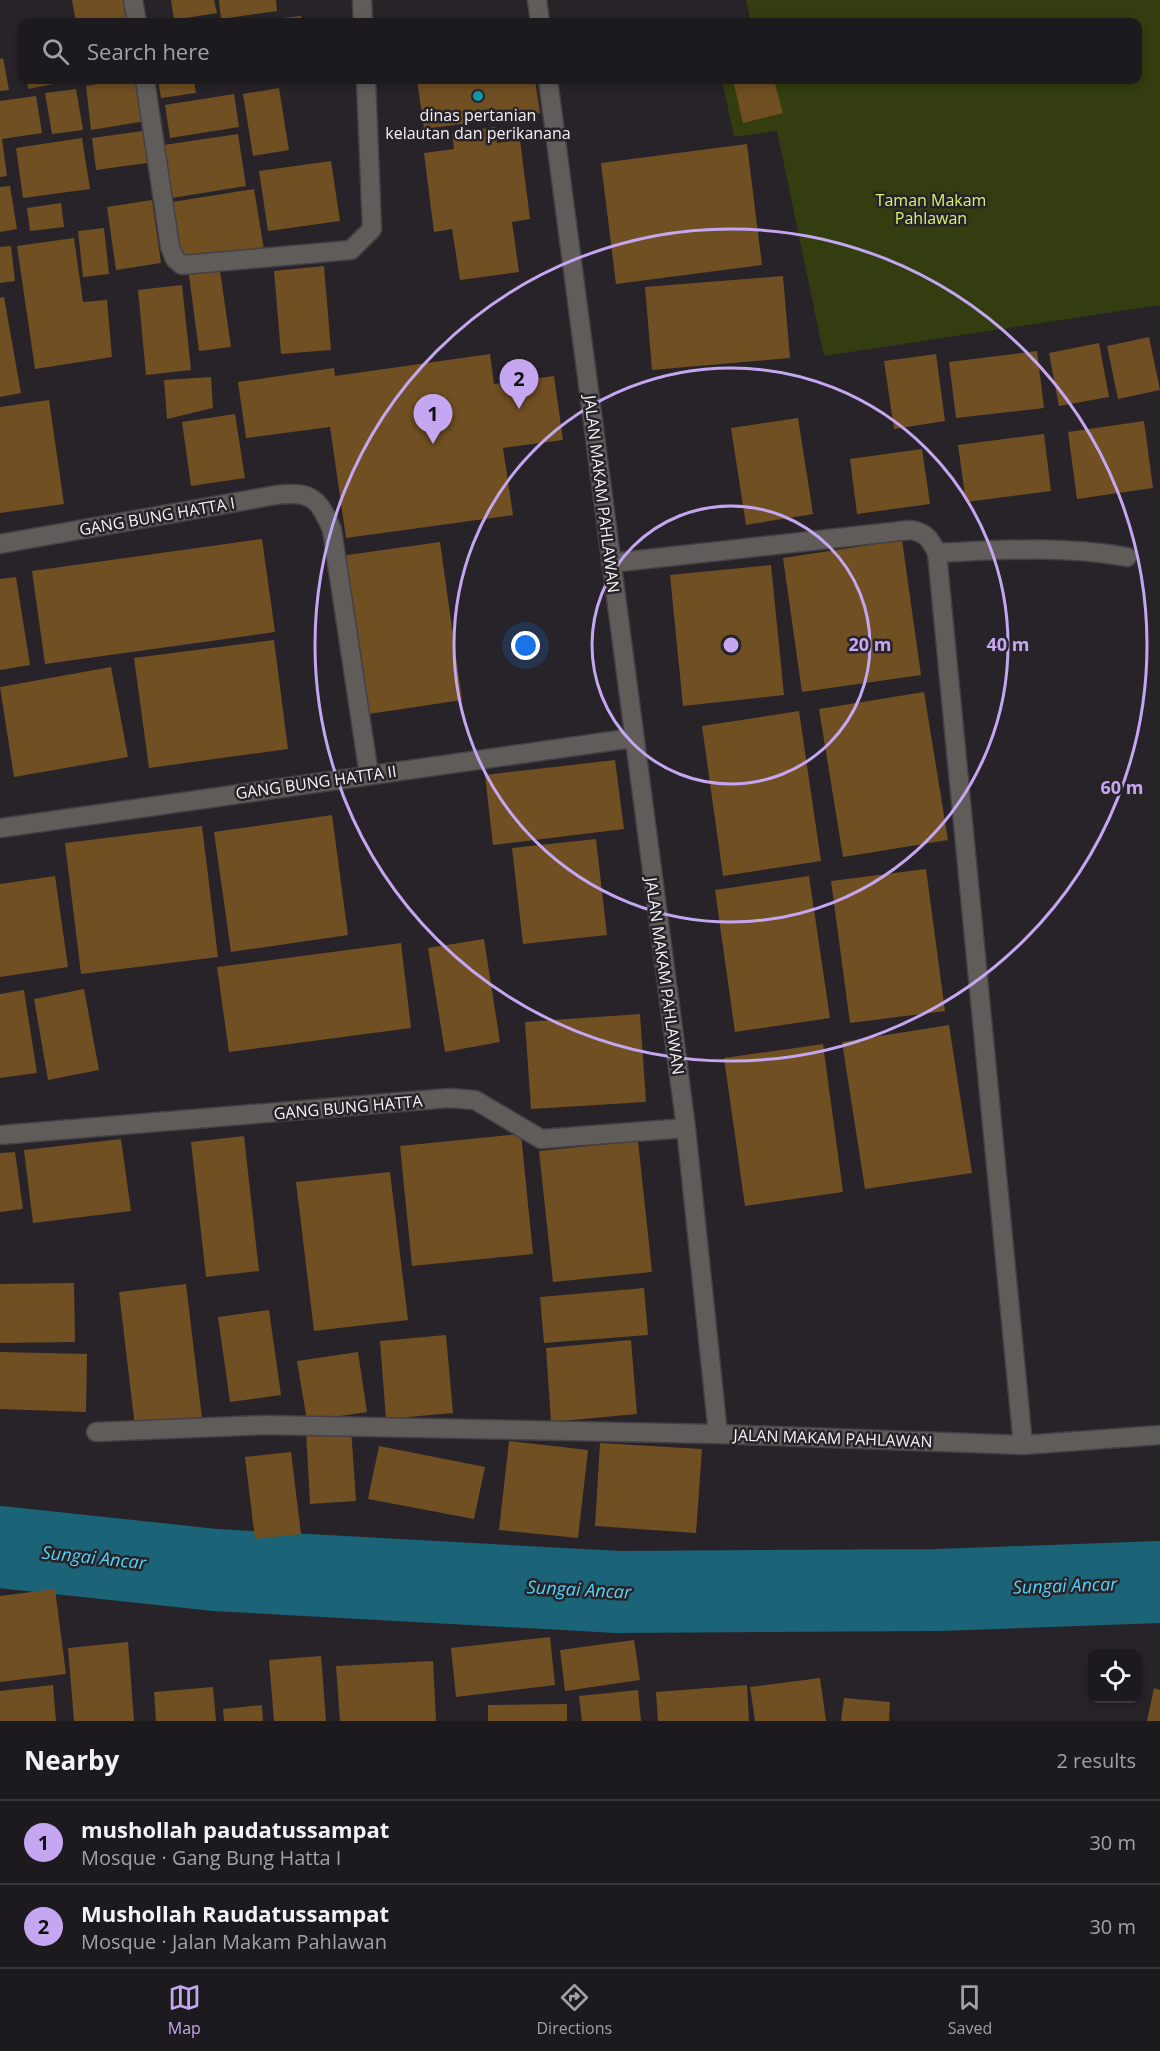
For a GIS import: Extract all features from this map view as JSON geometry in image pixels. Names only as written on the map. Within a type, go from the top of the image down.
[{"type":"street","points":[[133,0],[136,18]]},
{"type":"street","points":[[362,0],[363,18]]},
{"type":"street","points":[[537,0],[539,18]]},
{"type":"street","points":[[146,84],[170,247],[179,265],[351,250],[372,229],[366,84]]},
{"type":"street","name":"JALAN MAKAM PAHLAWAN","points":[[549,84],[686,1128],[718,1434],[1023,1444],[1160,1435]]},
{"type":"street","name":"GANG BUNG HATTA I","points":[[0,543],[276,495],[299,492],[313,498],[324,510],[332,530],[369,775]]},
{"type":"street","points":[[611,563],[910,530],[921,532],[930,539],[937,553],[1023,1444]]},
{"type":"street","points":[[937,553],[1040,548],[1088,550],[1127,557]]},
{"type":"street","name":"GANG BUNG HATTA II","points":[[0,828],[633,738]]},
{"type":"street","name":"GANG BUNG HATTA","points":[[0,1136],[449,1098],[476,1100],[541,1139],[686,1128]]},
{"type":"street","points":[[96,1432],[265,1425],[718,1434]]},
{"type":"green space","name":"Taman Makam Pahlawan","points":[[746,0],[1160,0],[1160,305],[824,356],[777,131],[734,137],[723,84],[1142,84],[1142,18],[750,18]]},
{"type":"building","points":[[72,0],[126,0],[129,18],[75,18]]},
{"type":"building","points":[[171,0],[214,0],[217,13],[174,18]]},
{"type":"building","points":[[219,0],[276,0],[277,11],[221,18]]},
{"type":"building","points":[[3,58],[9,90],[0,91],[0,59]]},
{"type":"building","points":[[27,84],[53,84],[28,89]]},
{"type":"building","points":[[140,84],[146,121],[91,130],[86,86]]},
{"type":"building","points":[[159,84],[195,84],[196,93],[161,98]]},
{"type":"building","name":"dinas pertanian kelautan dan perikanana","points":[[418,84],[536,84],[540,113],[424,129]]},
{"type":"building","points":[[734,84],[775,84],[783,113],[743,123]]},
{"type":"building","points":[[279,88],[289,150],[253,156],[243,94]]},
{"type":"building","points":[[76,89],[83,130],[52,134],[45,93]]},
{"type":"building","points":[[234,94],[239,127],[170,138],[165,105]]},
{"type":"building","points":[[36,96],[42,133],[2,139],[7,176],[0,177],[0,101]]},
{"type":"building","points":[[495,127],[497,143],[520,140],[530,219],[512,222],[519,272],[460,280],[452,229],[434,232],[424,153],[454,149],[452,133]]},
{"type":"building","points":[[150,130],[154,162],[96,170],[92,138]]},
{"type":"building","points":[[238,134],[246,186],[172,198],[164,145]]},
{"type":"building","points":[[82,138],[90,189],[23,198],[16,148]]},
{"type":"building","points":[[747,144],[762,265],[616,284],[601,163]]},
{"type":"building","points":[[331,161],[340,221],[268,231],[259,171]]},
{"type":"building","points":[[10,186],[17,229],[0,232],[0,187]]},
{"type":"building","points":[[254,189],[264,250],[181,262],[172,202]]},
{"type":"building","points":[[152,200],[161,263],[116,270],[107,207]]},
{"type":"building","points":[[61,203],[64,227],[30,231],[27,208]]},
{"type":"building","points":[[104,228],[109,274],[83,277],[78,231]]},
{"type":"building","points":[[74,238],[83,302],[107,300],[112,357],[35,369],[17,246]]},
{"type":"building","points":[[11,246],[15,281],[0,283],[0,247]]},
{"type":"building","points":[[219,264],[231,347],[199,351],[188,268]]},
{"type":"building","points":[[324,266],[331,350],[281,354],[274,271]]},
{"type":"building","points":[[783,276],[790,358],[652,370],[645,287]]},
{"type":"building","points":[[182,285],[191,370],[146,375],[138,290]]},
{"type":"building","points":[[4,297],[21,393],[0,397],[0,298]]},
{"type":"building","points":[[1149,337],[1160,390],[1118,399],[1107,346]]},
{"type":"building","points":[[1099,343],[1109,397],[1059,406],[1049,353]]},
{"type":"building","points":[[1037,351],[1044,408],[956,418],[949,362]]},
{"type":"building","points":[[490,354],[494,384],[554,376],[563,440],[503,448],[513,515],[346,538],[330,427],[246,438],[238,382],[334,368],[335,376]]},
{"type":"building","points":[[936,354],[945,421],[894,429],[884,361]]},
{"type":"building","points":[[211,377],[213,408],[167,419],[164,380]]},
{"type":"building","points":[[49,400],[64,504],[0,513],[0,407]]},
{"type":"building","points":[[235,414],[245,478],[191,486],[182,422]]},
{"type":"building","points":[[798,418],[813,514],[746,525],[731,428]]},
{"type":"building","points":[[1144,421],[1153,488],[1077,499],[1068,432]]},
{"type":"building","points":[[1044,434],[1051,491],[966,502],[958,445]]},
{"type":"building","points":[[922,449],[930,504],[857,514],[850,459]]},
{"type":"building","points":[[262,539],[275,632],[45,664],[32,571]]},
{"type":"building","points":[[902,540],[921,675],[802,692],[783,558]]},
{"type":"building","points":[[440,542],[462,700],[362,715],[340,556]]},
{"type":"building","points":[[771,565],[784,695],[683,706],[670,575]]},
{"type":"building","points":[[16,577],[30,665],[0,670],[0,579]]},
{"type":"building","points":[[274,640],[288,749],[149,768],[134,658]]},
{"type":"building","points":[[111,667],[128,757],[14,777],[0,687]]},
{"type":"building","points":[[924,692],[948,840],[843,857],[819,709]]},
{"type":"building","points":[[799,711],[821,861],[723,876],[702,726]]},
{"type":"building","points":[[615,760],[624,829],[493,845],[485,775]]},
{"type":"building","points":[[332,815],[348,935],[231,952],[214,832]]},
{"type":"building","points":[[202,826],[218,957],[81,974],[65,843]]},
{"type":"building","points":[[596,839],[607,935],[523,944],[512,848]]},
{"type":"building","points":[[926,869],[945,1011],[850,1023],[831,881]]},
{"type":"building","points":[[55,876],[68,967],[0,977],[0,884]]},
{"type":"building","points":[[809,876],[830,1018],[735,1032],[715,890]]},
{"type":"building","points":[[484,939],[500,1042],[445,1052],[428,948]]},
{"type":"building","points":[[401,943],[411,1028],[229,1052],[217,967]]},
{"type":"building","points":[[84,989],[99,1070],[48,1080],[34,999]]},
{"type":"building","points":[[24,990],[37,1073],[0,1078],[0,994]]},
{"type":"building","points":[[640,1014],[646,1102],[531,1109],[525,1022]]},
{"type":"building","points":[[949,1025],[972,1173],[865,1189],[842,1042]]},
{"type":"building","points":[[823,1044],[843,1192],[745,1206],[724,1058]]},
{"type":"building","points":[[521,1134],[533,1254],[412,1266],[400,1146]]},
{"type":"building","points":[[244,1136],[259,1271],[206,1277],[191,1142]]},
{"type":"building","points":[[121,1139],[131,1211],[33,1223],[24,1150]]},
{"type":"building","points":[[638,1141],[652,1272],[553,1282],[539,1151]]},
{"type":"building","points":[[15,1152],[23,1209],[0,1212],[0,1153]]},
{"type":"building","points":[[390,1172],[408,1320],[314,1331],[296,1182]]},
{"type":"building","points":[[74,1283],[75,1342],[0,1343],[0,1284]]},
{"type":"building","points":[[186,1284],[202,1418],[135,1427],[119,1292]]},
{"type":"building","points":[[644,1288],[648,1335],[544,1343],[540,1297]]},
{"type":"building","points":[[269,1310],[281,1395],[230,1402],[218,1317]]},
{"type":"building","points":[[446,1335],[453,1413],[386,1419],[380,1341]]},
{"type":"building","points":[[631,1340],[637,1414],[551,1422],[546,1348]]},
{"type":"building","points":[[0,1352],[87,1354],[86,1412],[0,1409]]},
{"type":"building","points":[[358,1352],[367,1412],[307,1421],[297,1361]]},
{"type":"building","points":[[351,1428],[356,1501],[310,1504],[306,1430]]},
{"type":"building","points":[[509,1441],[588,1450],[578,1538],[499,1530]]},
{"type":"building","points":[[600,1443],[702,1449],[696,1533],[595,1526]]},
{"type":"building","points":[[379,1446],[485,1467],[474,1519],[368,1499]]},
{"type":"building","points":[[291,1452],[301,1534],[255,1539],[245,1457]]},
{"type":"building","points":[[55,1589],[66,1674],[0,1682],[0,1596]]},
{"type":"building","points":[[550,1637],[555,1685],[456,1697],[451,1648]]},
{"type":"building","points":[[634,1640],[640,1680],[565,1691],[560,1650]]},
{"type":"building","points":[[128,1642],[134,1721],[74,1721],[68,1648]]},
{"type":"building","points":[[321,1656],[326,1721],[274,1721],[269,1660]]},
{"type":"building","points":[[433,1661],[436,1721],[340,1721],[336,1666]]},
{"type":"building","points":[[820,1678],[826,1721],[755,1721],[750,1687]]},
{"type":"building","points":[[53,1685],[56,1721],[0,1721],[0,1691]]},
{"type":"building","points":[[747,1685],[749,1721],[658,1721],[656,1692]]},
{"type":"building","points":[[213,1687],[216,1721],[156,1721],[154,1692]]},
{"type":"building","points":[[1154,1688],[1160,1690],[1160,1721],[1147,1721]]},
{"type":"building","points":[[638,1690],[641,1721],[582,1721],[579,1696]]},
{"type":"building","points":[[844,1698],[890,1702],[889,1721],[841,1721]]},
{"type":"building","points":[[567,1704],[567,1721],[488,1721],[488,1705]]},
{"type":"building","points":[[262,1705],[263,1721],[224,1721],[223,1709]]},
{"type":"waterway","name":"Sungai Ancar","points":[[0,1547],[215,1570],[618,1592],[938,1590],[1160,1582]]},
{"type":"place","name":"dinas pertanian kelautan dan perikanana","points":[[478,96]]},
{"type":"place","name":"Mushollah Raudatussampat","points":[[519,409]]},
{"type":"place","name":"mushollah paudatussampat","points":[[433,444]]}]
